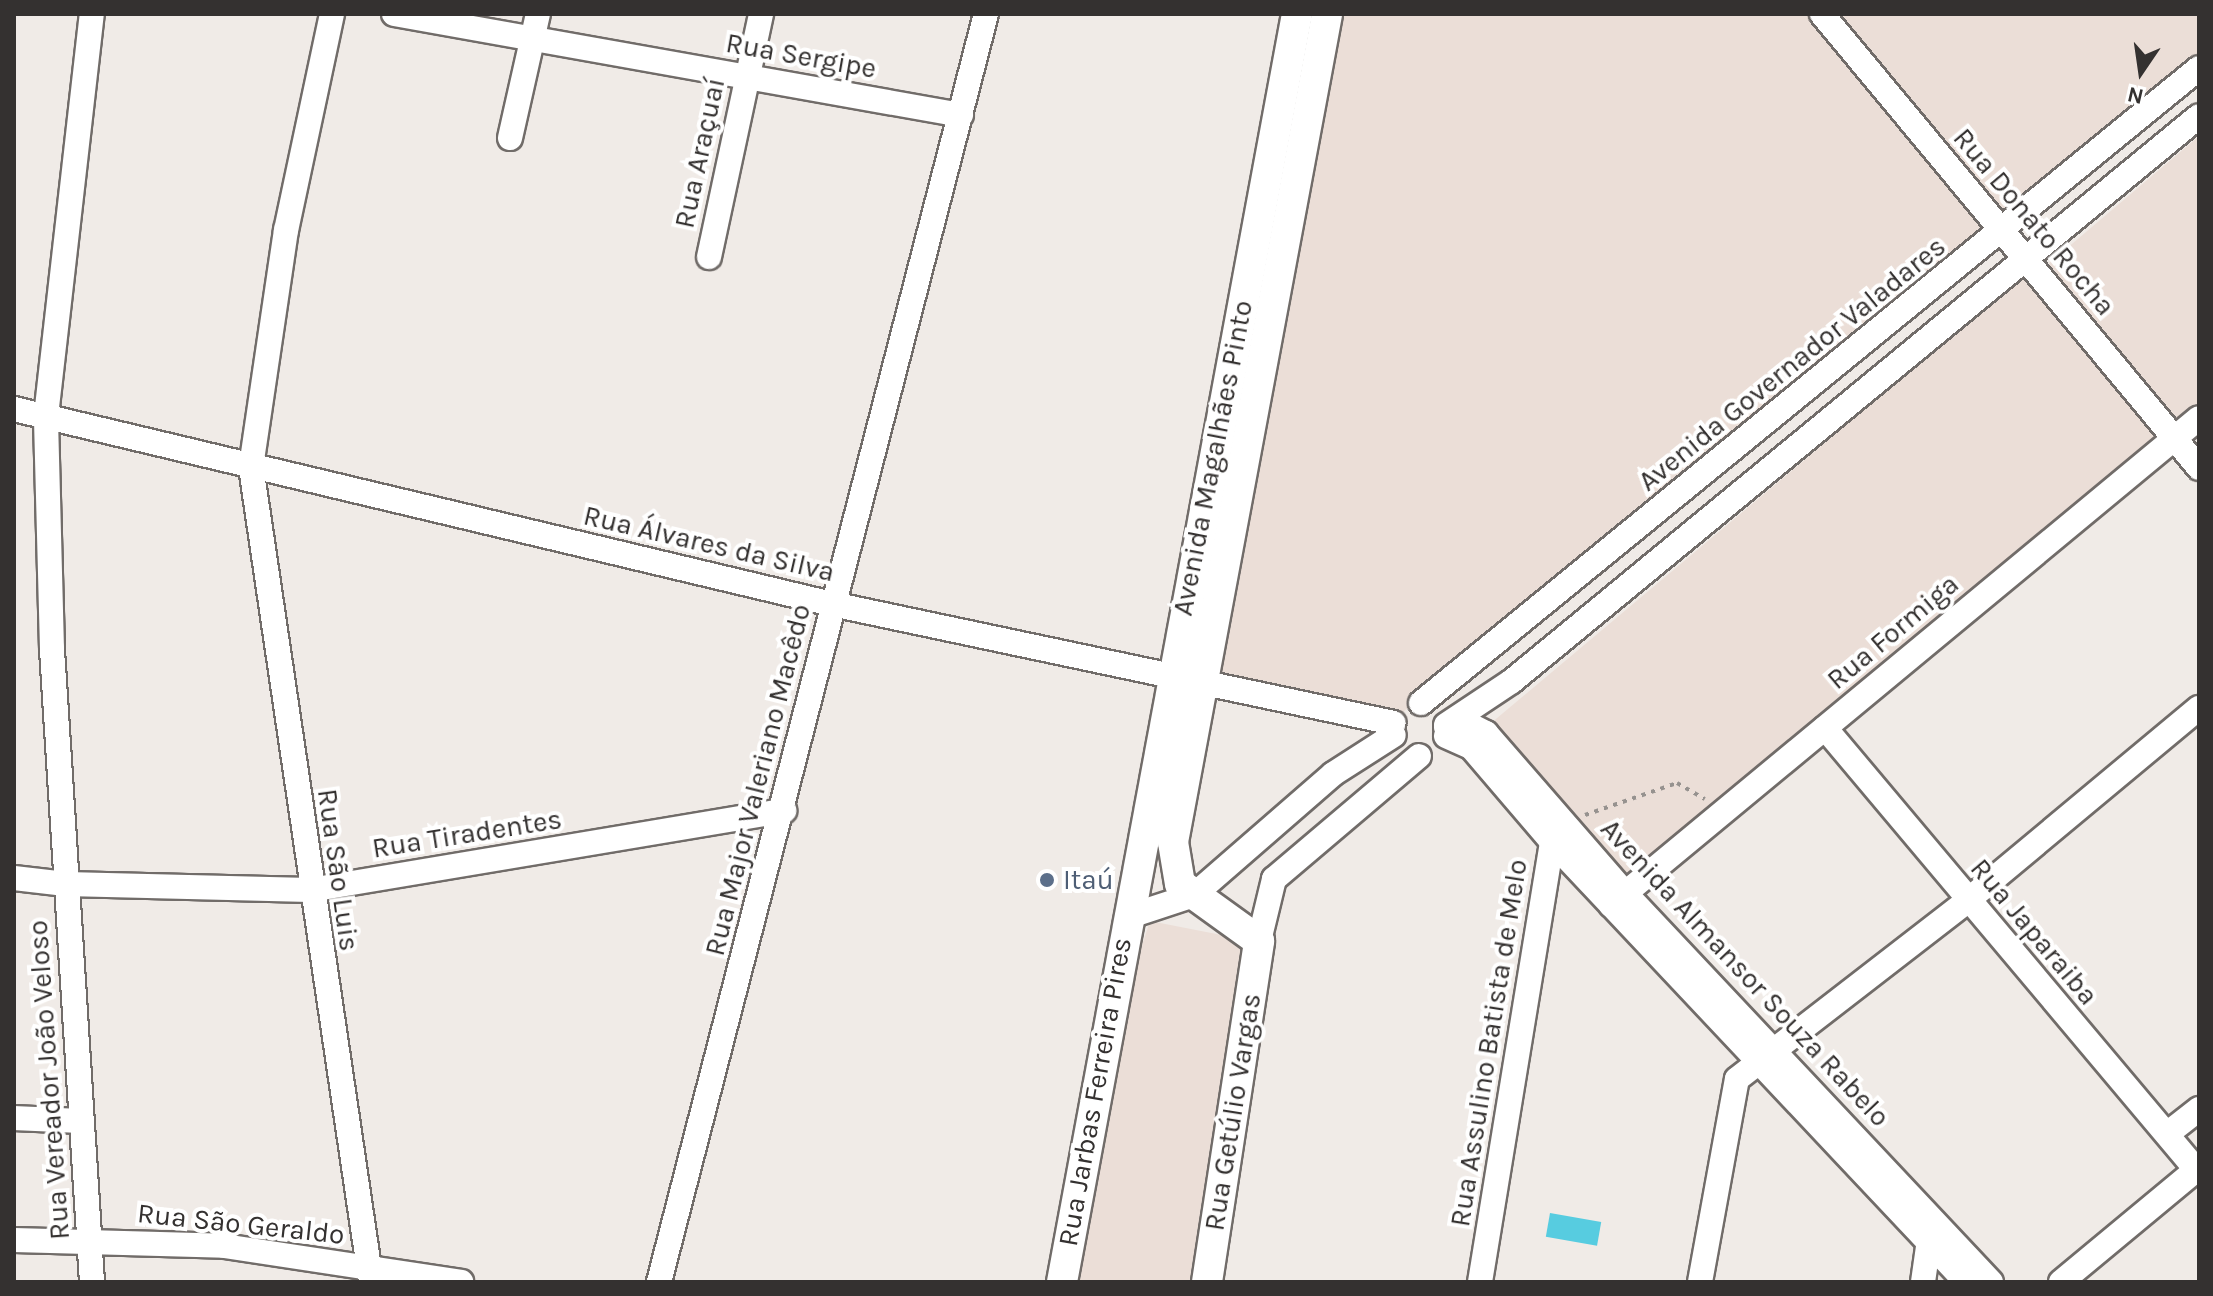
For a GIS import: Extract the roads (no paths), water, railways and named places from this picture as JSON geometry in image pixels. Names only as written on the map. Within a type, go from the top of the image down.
[{"type":"main road","name":"Avenida Magalhães Pinto","points":[[1128,909],[1297,14]]},
{"type":"main road","name":"Avenida Magalhães Pinto","points":[[1194,895],[1180,884],[1173,842],[1327,14]]},
{"type":"main road","points":[[1244,294],[1274,299]]},
{"type":"main road","points":[[1194,895],[1259,941]]},
{"type":"main road","name":"Rua Jarbas Ferreira Pires","points":[[1062,1282],[1128,909]]},
{"type":"main road","name":"Rua Getúlio Vargas","points":[[1207,1282],[1259,941]]},
{"type":"street","name":"Rua Vereador João Veloso","points":[[92,14],[46,416],[52,649],[92,1282]]},
{"type":"street","name":"Rua São Luis","points":[[332,14],[286,230],[251,467],[310,890],[370,1275]]},
{"type":"street","name":"Rua Sergipe","points":[[394,14],[535,25],[746,77],[961,115]]},
{"type":"street","name":"Rua Araçuaí","points":[[709,257],[761,14]]},
{"type":"street","name":"Rua Major Valeriano Macêdo","points":[[659,1282],[784,811],[832,604],[986,14]]},
{"type":"street","name":"Rua Donato Rocha","points":[[1822,14],[2199,468]]},
{"type":"street","points":[[510,138],[535,25]]},
{"type":"street","name":"Avenida Governador Valadares","points":[[1421,703],[1723,460],[2199,68]]},
{"type":"street","points":[[1394,729],[1399,746],[1419,756],[1431,754],[1446,729],[1512,681],[1748,489],[2199,116]]},
{"type":"street","name":"Rua Álvares da Silva","points":[[14,409],[832,604],[1394,729]]},
{"type":"street","name":"Rua Formiga","points":[[1618,899],[2199,418]]},
{"type":"street","points":[[1723,460],[1748,489]]},
{"type":"street","points":[[1128,909],[1194,895],[1333,774],[1394,729],[1409,705],[1421,703],[1441,714],[1446,729]]},
{"type":"street","points":[[1700,1282],[1730,1098],[1737,1079],[1967,901],[2199,708]]},
{"type":"street","name":"Avenida Almansor Souza Rabelo","points":[[1446,729],[1472,726],[1486,733],[1556,813],[1618,899]]},
{"type":"street","name":"Rua Japaraiba","points":[[1825,728],[1967,901],[2198,1171]]},
{"type":"street","name":"Avenida Almansor Souza Rabelo","points":[[1446,729],[1471,747],[1552,842],[1618,899],[1931,1231],[1991,1282]]},
{"type":"street","name":"Rua Getúlio Vargas","points":[[1259,941],[1274,879],[1419,756]]},
{"type":"street","name":"Rua Tiradentes","points":[[14,878],[66,884],[310,890],[784,811]]},
{"type":"street","name":"Rua Assulino Batista de Melo","points":[[1480,1282],[1556,813]]},
{"type":"street","points":[[2167,1134],[2199,1109]]},
{"type":"street","points":[[14,1118],[80,1121]]},
{"type":"street","points":[[2061,1282],[2198,1171]]},
{"type":"street","points":[[1923,1282],[1931,1231]]},
{"type":"street","name":"Avenida Almansor Souza Rabelo","points":[[1931,1231],[1966,1282]]},
{"type":"street","name":"Rua São Geraldo","points":[[14,1240],[224,1246],[370,1275],[461,1282]]},
{"type":"water","points":[[1550,1213],[1601,1222],[1597,1246],[1546,1237]]},
{"type":"place","name":"Itaú","points":[[1047,880]]}]
